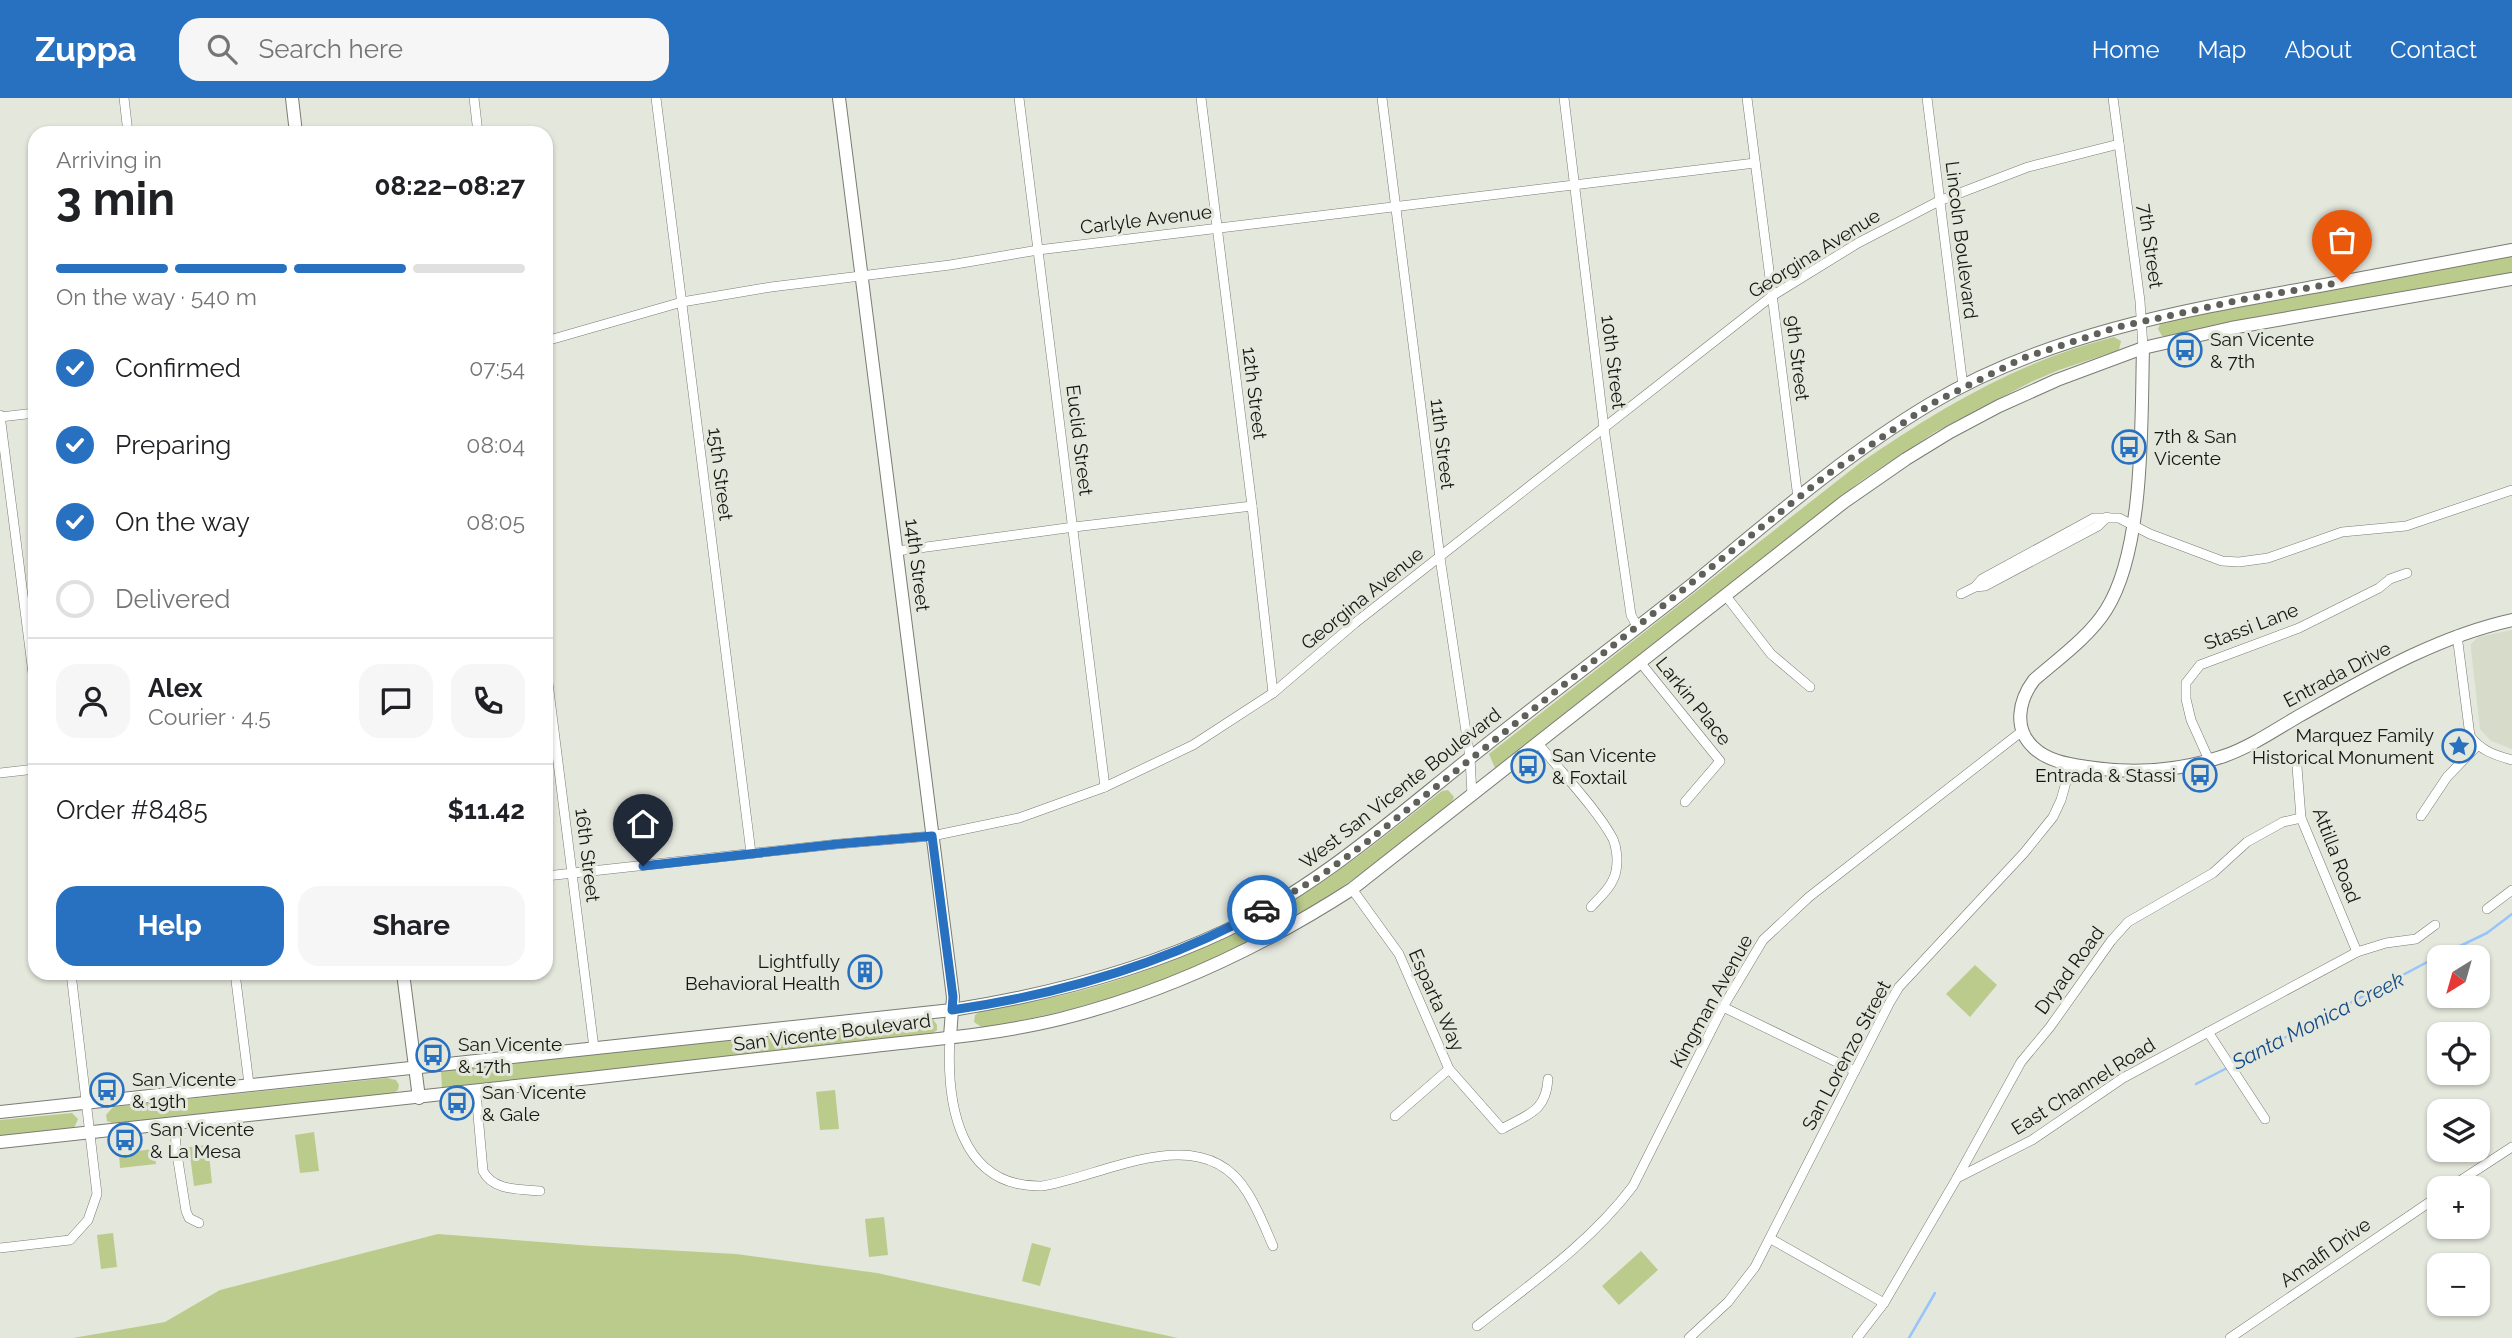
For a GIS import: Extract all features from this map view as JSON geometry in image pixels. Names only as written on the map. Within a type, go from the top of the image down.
[{"type":"main road","points":[[292,98],[295,126]]},
{"type":"main road","name":"14th Street","points":[[839,98],[953,997],[950,1037]]},
{"type":"main road","name":"West San Vicente Boulevard","points":[[0,1112],[952,1010],[1018,1000],[1094,981],[1150,962],[1228,929],[1319,877],[1638,628],[1798,498],[1874,441],[1963,386],[2039,352],[2141,320],[2512,250]]},
{"type":"main road","name":"San Vicente Boulevard","points":[[0,1142],[476,1092],[1014,1029],[1160,989],[1204,971],[1305,919],[1352,888],[1844,502],[1950,432],[2046,386],[2143,348],[2231,328],[2512,279]]},
{"type":"main road","name":"7th Street","points":[[2133,525],[2139,468],[2143,348]]},
{"type":"main road","points":[[2021,732],[2022,700],[2034,680],[2090,630],[2112,599],[2123,575],[2133,525]]},
{"type":"main road","name":"Entrada Drive","points":[[2021,732],[2039,753],[2071,764],[2133,771],[2175,768],[2209,760],[2248,745],[2369,677],[2457,635],[2512,621]]},
{"type":"main road","points":[[404,980],[419,1098]]},
{"type":"street","points":[[124,98],[127,126]]},
{"type":"street","points":[[474,98],[477,126]]},
{"type":"street","name":"15th Street","points":[[656,98],[751,853]]},
{"type":"street","name":"Euclid Street","points":[[1019,98],[1105,787]]},
{"type":"street","name":"12th Street","points":[[1200,98],[1273,694]]},
{"type":"street","name":"11th Street","points":[[1382,98],[1440,558],[1470,758],[1472,795]]},
{"type":"street","name":"10th Street","points":[[1564,98],[1604,428],[1631,615],[1638,628]]},
{"type":"street","name":"9th Street","points":[[1747,98],[1798,498]]},
{"type":"street","name":"Lincoln Boulevard","points":[[1927,98],[1963,386]]},
{"type":"street","name":"7th Street","points":[[2113,98],[2143,348]]},
{"type":"street","name":"Georgina Avenue","points":[[553,875],[932,836],[1019,818],[1105,787],[1193,745],[1273,694],[1355,623],[1772,296],[1857,243],[1940,201],[2028,167],[2119,144]]},
{"type":"street","name":"Carlyle Avenue","points":[[553,339],[682,302],[771,287],[950,265],[1038,250],[1755,163]]},
{"type":"street","points":[[28,414],[0,416],[28,634]]},
{"type":"street","points":[[1961,594],[1975,587],[1982,579],[2038,553],[2094,519],[2119,518],[2150,534],[2222,561],[2239,562],[2268,558],[2342,532],[2406,526],[2512,490]]},
{"type":"street","points":[[897,551],[1252,506]]},
{"type":"street","name":"Stassi Lane","points":[[2209,760],[2191,720],[2186,699],[2186,683],[2200,664],[2299,628],[2379,588],[2390,579],[2407,573]]},
{"type":"street","points":[[1726,596],[1771,654],[1810,687]]},
{"type":"street","points":[[2457,635],[2470,736],[2477,746],[2512,760]]},
{"type":"street","name":"Larkin Place","points":[[1640,662],[1720,761],[1685,802]]},
{"type":"street","name":"16th Street","points":[[553,722],[594,1048]]},
{"type":"street","name":"Kingman Avenue","points":[[1477,1326],[1593,1231],[1617,1208],[1633,1186],[1723,1007],[1763,940],[1782,920],[2021,732]]},
{"type":"street","points":[[1538,743],[1614,841],[1616,872],[1608,889],[1591,907]]},
{"type":"street","points":[[2421,816],[2446,777],[2477,746]]},
{"type":"street","name":"San Lorenzo Street","points":[[1689,1338],[1728,1302],[1746,1281],[1771,1239],[1899,987],[2024,853],[2053,817],[2061,800],[2071,764]]},
{"type":"street","name":"Attilla Road","points":[[2297,766],[2301,818],[2357,952]]},
{"type":"street","points":[[0,774],[28,770]]},
{"type":"street","name":"Dryad Road","points":[[1957,1178],[2021,1062],[2127,922],[2213,873],[2247,842],[2283,822],[2301,818]]},
{"type":"street","name":"Esparta Way","points":[[1352,888],[1399,954],[1449,1069],[1502,1129],[1541,1106],[1547,1094],[1548,1079]]},
{"type":"street","points":[[2487,909],[2512,890]]},
{"type":"street","name":"East Channel Road","points":[[1957,1178],[2032,1140],[2123,1078],[2357,952],[2386,943],[2416,939],[2435,925]]},
{"type":"street","points":[[0,1248],[70,1240],[88,1220],[97,1194],[92,1132],[72,980]]},
{"type":"street","points":[[236,980],[249,1084]]},
{"type":"street","points":[[1723,1007],[1855,1071]]},
{"type":"street","points":[[2207,1032],[2265,1119]]},
{"type":"street","points":[[950,1037],[955,1115],[962,1136],[979,1163],[1001,1178],[1028,1186],[1042,1186],[1166,1155],[1194,1154],[1222,1166],[1236,1177],[1247,1191],[1273,1246]]},
{"type":"street","points":[[1395,1116],[1449,1069]]},
{"type":"street","points":[[476,1092],[483,1171],[487,1179],[500,1186],[540,1191]]},
{"type":"street","points":[[175,1123],[176,1148],[186,1211],[189,1218],[199,1223]]},
{"type":"street","points":[[2467,1176],[2512,1147]]},
{"type":"street","points":[[1857,1338],[1884,1303],[1957,1178]]},
{"type":"street","name":"Amalfi Drive","points":[[2230,1338],[2427,1204]]},
{"type":"street","points":[[1771,1239],[1884,1303]]},
{"type":"shaded area","points":[[2512,630],[2512,749],[2491,741],[2480,729],[2471,644],[2478,637]]},
{"type":"green space","points":[[2512,256],[2512,273],[2169,336],[2162,336],[2158,329],[2165,320]]},
{"type":"green space","points":[[2114,337],[2121,341],[2119,350],[2031,382],[1935,432],[1861,481],[1495,768],[1489,754],[1860,463],[1981,388],[2046,359]]},
{"type":"green space","points":[[1448,790],[1454,797],[1451,805],[1336,891],[1260,938],[1184,973],[1105,1000],[983,1028],[974,1022],[975,1015],[980,1011],[1091,988],[1155,967],[1217,941],[1305,893],[1375,844],[1442,791]]},
{"type":"green space","points":[[1975,965],[1997,985],[1970,1017],[1946,994]]},
{"type":"green space","points":[[933,1019],[937,1025],[937,1030],[930,1035],[442,1088],[443,1071]]},
{"type":"green space","points":[[387,1078],[396,1080],[399,1085],[398,1090],[392,1094],[115,1124],[107,1121],[106,1115],[113,1107]]},
{"type":"green space","points":[[835,1090],[839,1129],[820,1130],[816,1092]]},
{"type":"green space","points":[[72,1113],[78,1119],[74,1128],[0,1137],[0,1120]]},
{"type":"green space","points":[[314,1132],[319,1171],[300,1173],[295,1135]]},
{"type":"green space","points":[[208,1145],[212,1183],[194,1186],[189,1147]]},
{"type":"green space","points":[[154,1149],[156,1164],[120,1168],[119,1153]]},
{"type":"green space","points":[[884,1217],[888,1255],[869,1257],[865,1219]]},
{"type":"green space","points":[[113,1233],[117,1267],[101,1269],[97,1235]]},
{"type":"green space","points":[[438,1234],[736,1254],[877,1273],[1178,1338],[73,1338],[165,1322],[220,1290]]},
{"type":"green space","points":[[1032,1243],[1051,1248],[1040,1286],[1022,1281]]},
{"type":"green space","points":[[1641,1251],[1658,1270],[1619,1305],[1602,1286]]},
{"type":"waterway","name":"Santa Monica Creek","points":[[2233,1065],[2487,933],[2512,914]]},
{"type":"waterway","name":"Santa Monica Creek","points":[[2196,1084],[2227,1068]]},
{"type":"waterway","name":"Santa Monica Creek","points":[[1909,1338],[1935,1293]]},
{"type":"way so far","points":[[1262,910],[1319,877],[1363,845],[1828,474],[1931,404],[2023,358],[2141,320],[2342,282]]},
{"type":"place","name":"San Vicente & 7th","points":[[2185,350]]},
{"type":"place","name":"7th & San Vicente","points":[[2129,447]]},
{"type":"place","name":"Marquez Family Historical Monument","points":[[2459,746]]},
{"type":"place","name":"San Vicente & Foxtail","points":[[1528,766]]},
{"type":"place","name":"Entrada & Stassi","points":[[2200,775]]},
{"type":"place","name":"Lightfully Behavioral Health","points":[[865,972]]},
{"type":"place","name":"San Vicente & 17th","points":[[433,1055]]},
{"type":"place","name":"San Vicente & 19th","points":[[107,1090]]},
{"type":"place","name":"San Vicente & Gale","points":[[457,1103]]},
{"type":"place","name":"San Vicente & La Mesa","points":[[125,1140]]},
{"type":"route","points":[[643,866],[932,836],[953,997],[952,1010],[1018,1000],[1094,981],[1187,947],[1262,910]]}]
